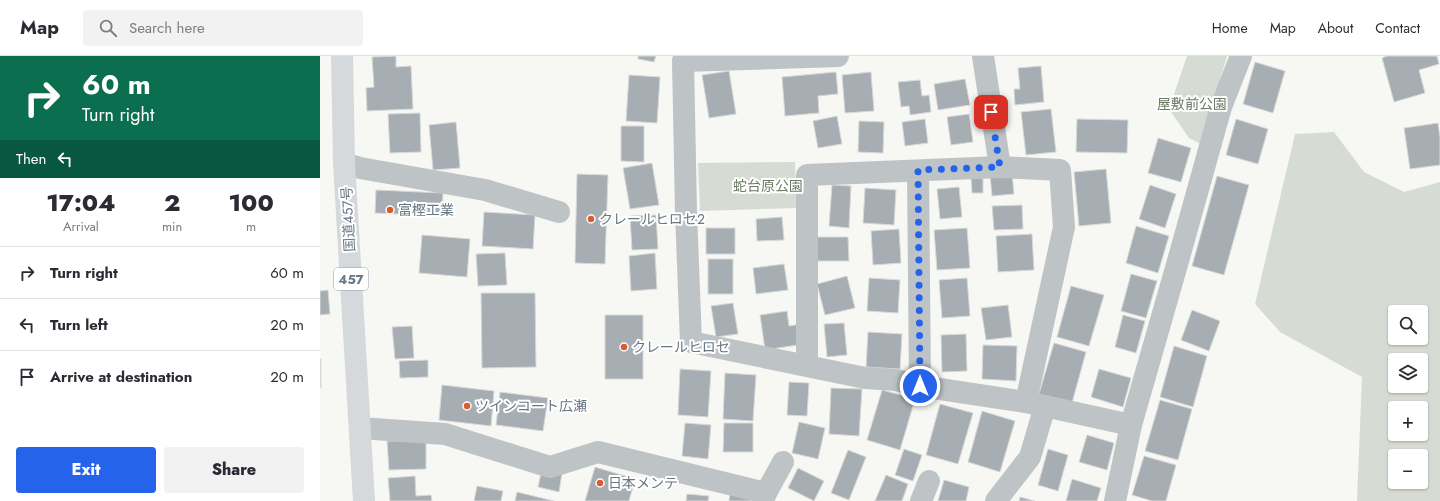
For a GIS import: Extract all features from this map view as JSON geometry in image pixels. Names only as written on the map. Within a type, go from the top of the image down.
[{"type":"highway","name":"国道457号","points":[[342,56],[344,164],[364,501]]},
{"type":"street","points":[[838,56],[684,59],[686,212],[691,342],[865,378],[896,380],[920,386],[1035,404],[1131,425]]},
{"type":"street","points":[[983,56],[1000,167]]},
{"type":"street","points":[[1116,501],[1131,425],[1221,107],[1242,56]]},
{"type":"street","points":[[344,164],[485,190],[559,212]]},
{"type":"street","points":[[807,365],[807,175],[1000,167],[1060,170],[1064,227],[1035,404],[1030,457],[996,501]]},
{"type":"street","points":[[918,170],[920,386]]},
{"type":"street","points":[[360,428],[445,434],[550,467],[598,452],[765,497],[783,462]]},
{"type":"street","points":[[922,501],[929,481]]},
{"type":"green space","name":"屋敷前公園","points":[[1187,56],[1227,56],[1201,144],[1189,138],[1169,109]]},
{"type":"green space","points":[[1334,132],[1364,172],[1404,192],[1440,182],[1440,501],[1357,501],[1362,377],[1280,332],[1255,304],[1295,134]]},
{"type":"green space","name":"蛇台原公園","points":[[795,162],[796,208],[700,211],[698,163]]},
{"type":"building","points":[[396,56],[396,67],[411,66],[413,109],[367,111],[366,88],[374,87],[372,57]]},
{"type":"building","points":[[638,56],[656,56],[654,62],[638,59]]},
{"type":"building","points":[[1387,56],[1437,56],[1439,64],[1419,70],[1425,93],[1394,102],[1382,58]]},
{"type":"building","points":[[1255,62],[1285,71],[1273,113],[1243,104]]},
{"type":"building","points":[[1041,66],[1044,102],[1015,105],[1014,89],[1020,89],[1018,68]]},
{"type":"building","points":[[729,71],[736,114],[709,118],[702,75]]},
{"type":"building","points":[[836,72],[838,94],[818,96],[819,113],[785,116],[782,77]]},
{"type":"building","points":[[871,72],[874,111],[845,113],[842,75]]},
{"type":"building","points":[[629,75],[660,77],[657,123],[626,121]]},
{"type":"building","points":[[965,79],[970,105],[938,110],[934,84]]},
{"type":"building","points":[[920,80],[922,96],[929,95],[931,112],[910,115],[909,106],[901,107],[898,82]]},
{"type":"building","points":[[1051,109],[1056,152],[1026,155],[1021,112]]},
{"type":"building","points":[[420,113],[421,152],[390,153],[388,114]]},
{"type":"building","points":[[969,114],[973,142],[951,145],[947,117]]},
{"type":"building","points":[[837,116],[842,144],[818,148],[813,121]]},
{"type":"building","points":[[925,119],[928,143],[905,146],[902,122]]},
{"type":"building","points":[[1077,119],[1128,120],[1127,153],[1076,152]]},
{"type":"building","points":[[1236,119],[1268,129],[1258,164],[1226,155]]},
{"type":"building","points":[[859,121],[884,122],[883,153],[858,152]]},
{"type":"building","points":[[456,122],[460,168],[433,170],[429,125]]},
{"type":"building","points":[[1438,123],[1440,138],[1440,165],[1410,169],[1404,128]]},
{"type":"building","points":[[621,126],[644,126],[644,162],[621,161]]},
{"type":"building","points":[[1158,138],[1191,148],[1181,182],[1148,173]]},
{"type":"building","points":[[652,163],[659,205],[630,209],[623,168]]},
{"type":"building","points":[[1106,169],[1111,223],[1079,226],[1074,172]]},
{"type":"building","points":[[1012,172],[1014,194],[992,196],[990,175]]},
{"type":"building","name":"クレールヒロセ2","points":[[577,174],[608,175],[605,264],[575,263]]},
{"type":"building","points":[[1217,176],[1249,185],[1224,275],[1192,266]]},
{"type":"building","points":[[971,178],[983,178],[983,193],[972,193]]},
{"type":"building","points":[[832,185],[851,186],[849,228],[829,226]]},
{"type":"building","points":[[1150,185],[1176,194],[1165,228],[1139,219]]},
{"type":"building","points":[[959,187],[962,217],[940,219],[937,189]]},
{"type":"building","points":[[865,188],[896,190],[894,225],[863,223]]},
{"type":"building","points":[[376,190],[443,193],[442,216],[375,213]]},
{"type":"building","points":[[1022,205],[1023,229],[994,230],[992,206]]},
{"type":"building","points":[[484,212],[535,215],[533,249],[482,246]]},
{"type":"building","points":[[656,215],[658,249],[632,250],[630,216]]},
{"type":"building","points":[[782,217],[784,240],[757,241],[756,219]]},
{"type":"building","points":[[1136,226],[1169,236],[1158,273],[1126,263]]},
{"type":"building","points":[[706,228],[735,228],[735,254],[706,254]]},
{"type":"building","points":[[967,228],[970,268],[937,270],[934,230]]},
{"type":"building","points":[[899,229],[901,263],[873,265],[871,231]]},
{"type":"building","points":[[1032,234],[1034,270],[998,272],[996,236]]},
{"type":"building","points":[[422,235],[470,239],[467,277],[419,273]]},
{"type":"building","points":[[817,237],[848,237],[849,261],[817,261]]},
{"type":"building","points":[[505,253],[507,285],[478,286],[476,254]]},
{"type":"building","points":[[655,253],[657,289],[631,291],[629,256]]},
{"type":"building","points":[[708,259],[733,259],[733,294],[708,294]]},
{"type":"building","points":[[784,264],[788,290],[756,294],[753,268]]},
{"type":"building","points":[[1131,274],[1157,281],[1146,318],[1121,311]]},
{"type":"building","points":[[847,276],[855,308],[825,315],[817,284]]},
{"type":"building","points":[[869,278],[900,280],[898,313],[867,311]]},
{"type":"building","points":[[967,278],[970,316],[942,318],[939,280]]},
{"type":"building","points":[[1071,286],[1104,295],[1089,346],[1057,337]]},
{"type":"building","points":[[328,290],[330,314],[320,315],[320,291]]},
{"type":"building","points":[[481,293],[535,293],[536,367],[482,368]]},
{"type":"building","points":[[733,303],[738,334],[716,337],[711,306]]},
{"type":"building","points":[[1008,305],[1012,337],[986,340],[981,308]]},
{"type":"building","points":[[1192,310],[1220,321],[1209,351],[1181,340]]},
{"type":"building","points":[[787,311],[789,326],[801,324],[804,344],[765,350],[760,315]]},
{"type":"building","name":"クレールヒロセ","points":[[605,315],[643,315],[643,379],[605,379]]},
{"type":"building","points":[[1123,315],[1145,321],[1136,353],[1115,347]]},
{"type":"building","points":[[844,323],[847,355],[827,357],[824,324]]},
{"type":"building","points":[[412,326],[414,358],[395,359],[392,327]]},
{"type":"building","points":[[868,332],[902,334],[900,369],[866,367]]},
{"type":"building","points":[[966,334],[967,371],[942,372],[941,335]]},
{"type":"building","points":[[1054,343],[1086,352],[1072,403],[1039,394]]},
{"type":"building","points":[[983,345],[1017,346],[1016,381],[982,379]]},
{"type":"building","points":[[1174,346],[1207,356],[1193,407],[1160,397]]},
{"type":"building","points":[[321,359],[321,388],[320,388]]},
{"type":"building","points":[[428,360],[428,377],[400,378],[399,361]]},
{"type":"building","points":[[680,369],[711,371],[708,417],[678,415]]},
{"type":"building","points":[[1099,369],[1131,378],[1123,407],[1091,397]]},
{"type":"building","points":[[725,373],[756,375],[753,421],[723,419]]},
{"type":"building","points":[[789,382],[809,383],[807,416],[787,415]]},
{"type":"building","name":"ツインコート広瀬","points":[[442,385],[494,391],[491,426],[439,420]]},
{"type":"building","points":[[831,388],[862,389],[859,436],[829,434]]},
{"type":"building","points":[[882,390],[915,399],[900,450],[867,440]]},
{"type":"building","points":[[500,392],[548,398],[543,431],[496,425]]},
{"type":"building","points":[[1160,400],[1192,409],[1178,460],[1145,451]]},
{"type":"building","points":[[940,404],[973,413],[958,464],[926,455]]},
{"type":"building","points":[[982,411],[1015,421],[1000,472],[968,462]]},
{"type":"building","points":[[799,422],[825,428],[818,459],[792,453]]},
{"type":"building","points":[[685,423],[711,425],[708,459],[682,456]]},
{"type":"building","points":[[724,423],[753,423],[753,452],[723,452]]},
{"type":"building","points":[[1087,435],[1114,443],[1107,470],[1079,462]]},
{"type":"building","points":[[387,441],[426,441],[426,469],[389,470]]},
{"type":"building","points":[[904,449],[922,455],[913,481],[895,475]]},
{"type":"building","points":[[1048,449],[1068,455],[1058,491],[1038,485]]},
{"type":"building","points":[[848,450],[866,457],[849,500],[831,493]]},
{"type":"building","points":[[1144,456],[1176,465],[1166,501],[1152,501],[1132,495]]},
{"type":"building","points":[[595,467],[635,479],[629,501],[585,501]]},
{"type":"building","points":[[798,468],[824,481],[814,501],[788,488]]},
{"type":"building","points":[[542,469],[562,473],[559,492],[538,487]]},
{"type":"building","points":[[886,475],[908,484],[902,501],[875,501]]},
{"type":"building","points":[[415,476],[416,496],[431,495],[432,501],[390,501],[388,478]]},
{"type":"building","points":[[1072,479],[1101,488],[1097,501],[1066,501]]},
{"type":"building","points":[[944,480],[969,487],[966,501],[938,501]]},
{"type":"building","points":[[477,486],[503,491],[501,501],[474,501]]},
{"type":"building","points":[[517,492],[554,501],[515,501]]},
{"type":"building","points":[[687,494],[709,496],[708,501],[686,501]]},
{"type":"building","points":[[730,494],[750,497],[750,501],[729,501]]},
{"type":"building","points":[[1020,497],[1035,501],[1019,501]]},
{"type":"place","name":"富樫工業","points":[[390,210]]},
{"type":"place","name":"クレールヒロセ2","points":[[591,219]]},
{"type":"place","name":"クレールヒロセ","points":[[624,347]]},
{"type":"place","name":"ツインコート広瀬","points":[[467,406]]},
{"type":"place","name":"日本メンテ","points":[[600,483]]},
{"type":"route","points":[[920,386],[918,170],[1000,167],[991,112]]}]
